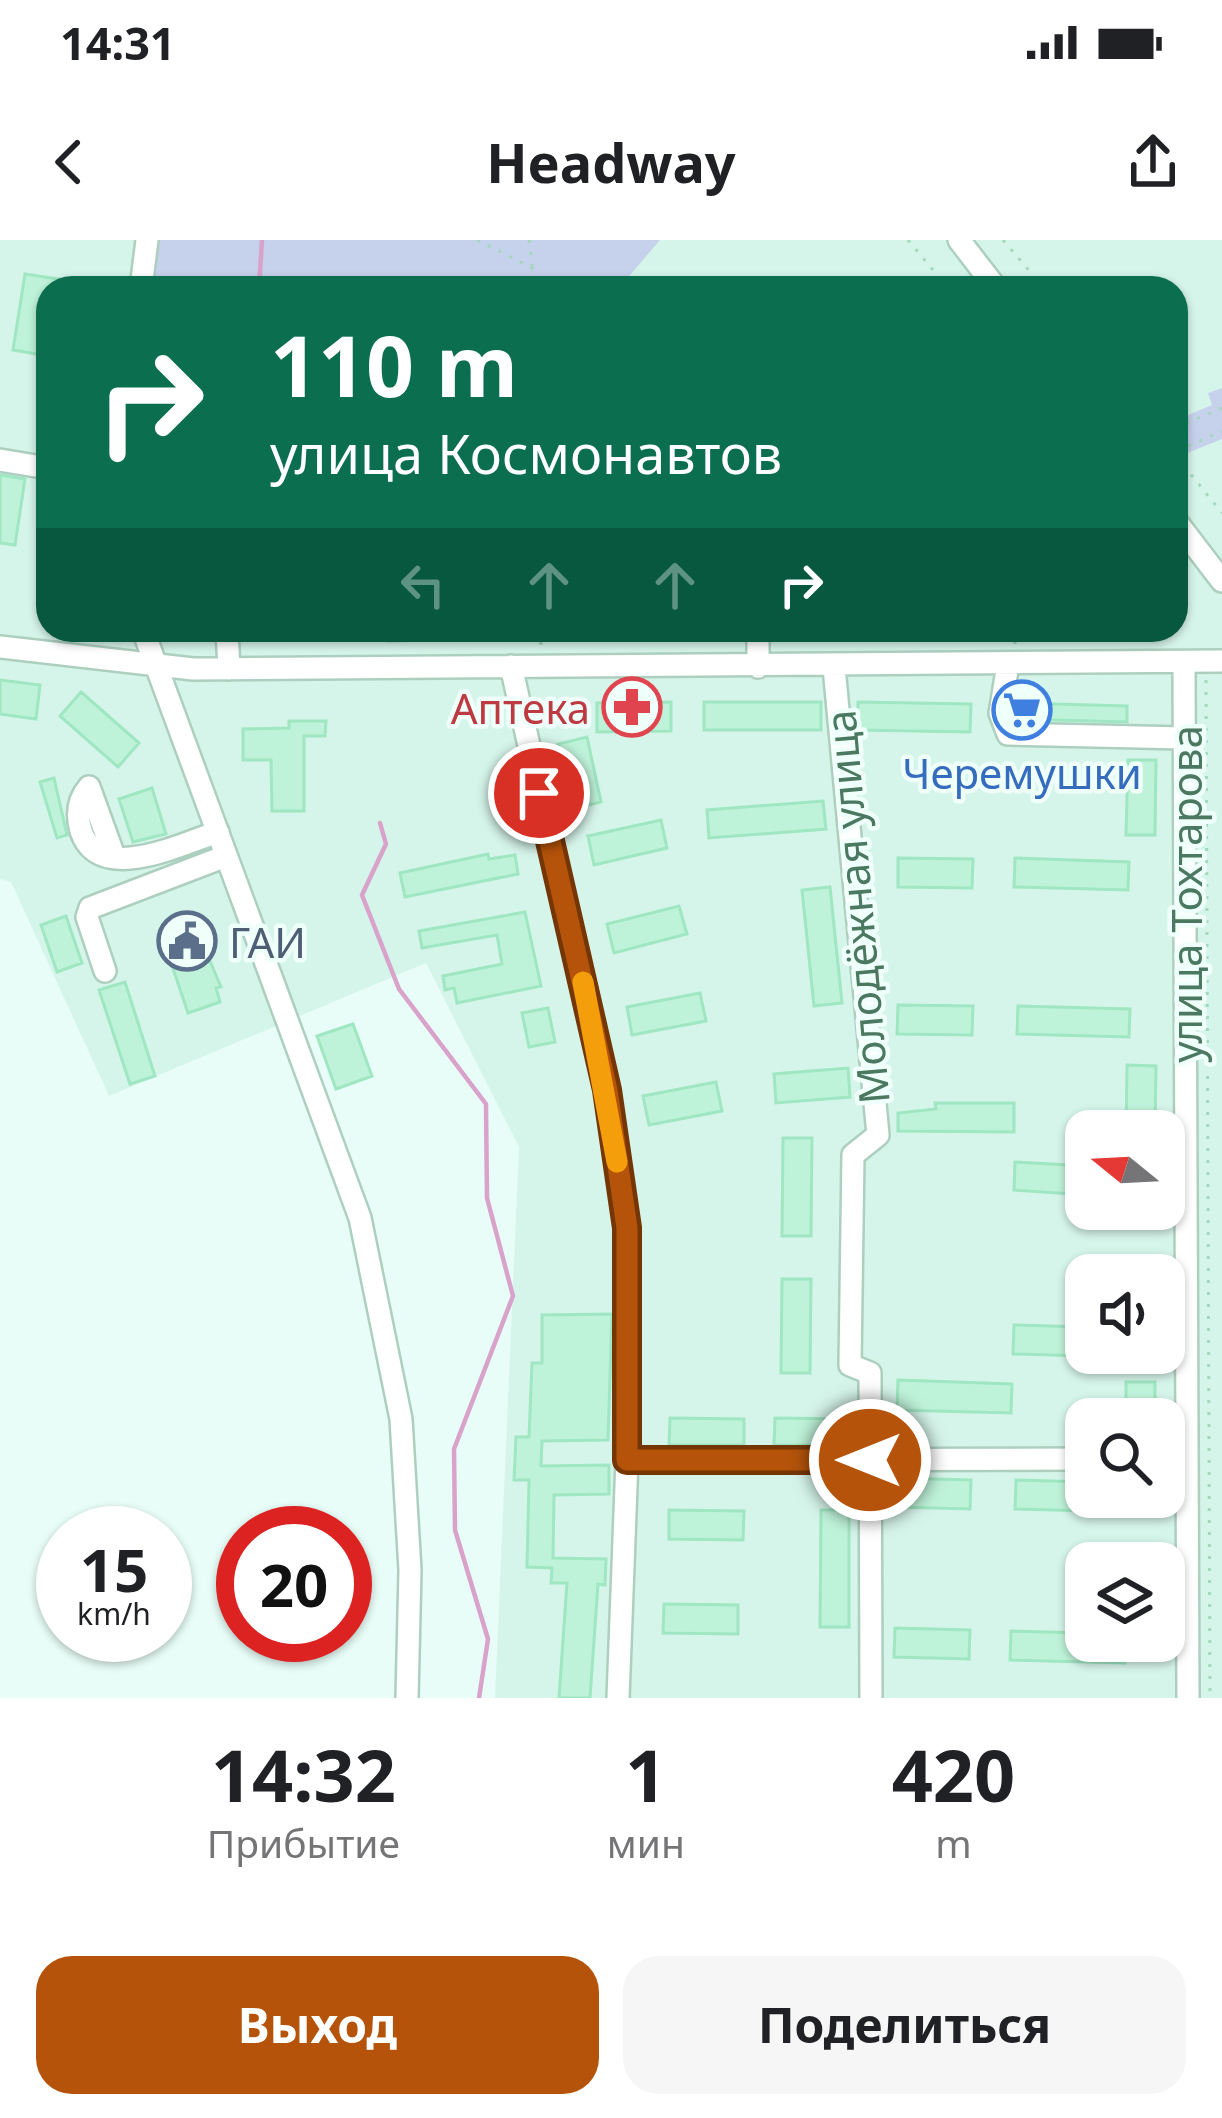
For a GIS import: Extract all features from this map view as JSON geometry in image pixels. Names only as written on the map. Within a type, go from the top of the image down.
[{"type":"street","points":[[142,276],[147,240]]},
{"type":"street","points":[[959,240],[987,276]]},
{"type":"street","points":[[0,460],[36,466]]},
{"type":"street","points":[[1188,537],[1222,581]]},
{"type":"street","points":[[148,642],[364,1240],[401,1419],[410,1570],[406,1698]]},
{"type":"street","points":[[228,642],[229,669]]},
{"type":"street","points":[[758,642],[758,667]]},
{"type":"street","points":[[0,647],[157,666],[229,669],[1204,663]]},
{"type":"street","name":"улица Тохтарова","points":[[1176,1398],[1184,738],[1204,663]]},
{"type":"street","points":[[1008,664],[1000,713],[1008,734],[1184,738]]},
{"type":"street","points":[[511,666],[607,1090],[627,1228],[627,1460],[618,1698]]},
{"type":"street","name":"Молодёжная улица","points":[[834,667],[878,1135],[853,1155],[850,1365],[870,1373],[871,1698]]},
{"type":"street","points":[[114,856],[131,860],[218,832]]},
{"type":"street","points":[[105,971],[87,917],[90,908],[226,856]]},
{"type":"street","points":[[627,1460],[1065,1459]]},
{"type":"street","name":"улица Тохтарова","points":[[1178,1518],[1188,1698]]},
{"type":"path","points":[[477,240],[534,268]]},
{"type":"path","points":[[529,240],[535,276]]},
{"type":"path","points":[[908,240],[938,276]]},
{"type":"path","points":[[1003,240],[1034,276]]},
{"type":"path","points":[[1188,423],[1222,408]]},
{"type":"path","points":[[1188,445],[1222,431]]},
{"type":"path","points":[[1188,471],[1222,513]]},
{"type":"path","points":[[1204,663],[1210,1698]]},
{"type":"shaded area","points":[[0,240],[1222,240],[1222,1698],[495,1698],[519,1147],[426,963],[109,1096],[11,882],[0,879]]},
{"type":"shaded area","points":[[154,240],[660,240],[629,276],[150,276]]},
{"type":"shaded area","points":[[1222,388],[1222,439],[1188,453],[1188,415],[1212,405],[1208,393]]},
{"type":"building","points":[[25,274],[38,276],[36,354],[13,350]]},
{"type":"building","points":[[0,475],[25,479],[15,545],[0,543]]},
{"type":"building","points":[[0,680],[40,685],[36,719],[0,714]]},
{"type":"building","points":[[81,692],[139,743],[118,767],[60,716]]},
{"type":"building","points":[[671,702],[671,731],[597,732],[597,703]]},
{"type":"building","points":[[704,702],[821,702],[821,730],[704,730]]},
{"type":"building","points":[[858,702],[971,704],[970,732],[857,730]]},
{"type":"building","points":[[1017,703],[1127,706],[1127,722],[1018,719]]},
{"type":"building","points":[[289,721],[326,721],[325,736],[304,736],[304,811],[272,811],[271,760],[243,760],[243,729],[289,728]]},
{"type":"building","points":[[587,737],[601,802],[573,809],[558,744]]},
{"type":"building","points":[[1128,760],[1156,760],[1155,835],[1126,835]]},
{"type":"building","points":[[54,778],[67,835],[57,838],[40,782]]},
{"type":"building","points":[[511,779],[514,814],[496,816],[493,781]]},
{"type":"building","points":[[152,788],[166,834],[133,842],[119,799]]},
{"type":"building","points":[[823,801],[826,829],[709,838],[707,810]]},
{"type":"building","points":[[661,820],[667,848],[594,865],[588,836]]},
{"type":"building","points":[[488,854],[489,859],[515,855],[518,874],[405,897],[400,873]]},
{"type":"building","points":[[898,858],[973,859],[972,888],[898,887]]},
{"type":"building","points":[[1015,858],[1129,862],[1128,890],[1014,887]]},
{"type":"building","points":[[830,887],[842,1003],[814,1006],[802,890]]},
{"type":"building","points":[[679,906],[687,934],[614,953],[607,924]]},
{"type":"building","points":[[525,912],[541,986],[457,1003],[454,988],[445,990],[443,976],[502,964],[497,935],[422,948],[419,931]]},
{"type":"building","points":[[66,916],[82,963],[57,972],[41,925]]},
{"type":"building","points":[[192,919],[221,987],[216,988],[220,1002],[188,1013],[160,930]]},
{"type":"building","points":[[125,982],[155,1076],[130,1084],[99,990]]},
{"type":"building","points":[[700,993],[706,1021],[632,1035],[627,1007]]},
{"type":"building","points":[[898,1005],[973,1006],[972,1035],[897,1034]]},
{"type":"building","points":[[1018,1006],[1130,1009],[1129,1037],[1017,1034]]},
{"type":"building","points":[[548,1008],[555,1042],[529,1047],[522,1013]]},
{"type":"building","points":[[353,1024],[372,1076],[336,1089],[317,1036]]},
{"type":"building","points":[[1127,1065],[1156,1066],[1155,1110],[1126,1110]]},
{"type":"building","points":[[848,1068],[850,1097],[776,1103],[774,1074]]},
{"type":"building","points":[[716,1082],[722,1111],[649,1125],[643,1096]]},
{"type":"building","points":[[935,1103],[1014,1103],[1014,1132],[898,1131],[898,1113],[936,1109]]},
{"type":"building","points":[[783,1138],[812,1138],[811,1236],[782,1236]]},
{"type":"building","points":[[1015,1162],[1065,1165],[1065,1194],[1014,1190]]},
{"type":"building","points":[[782,1279],[811,1279],[810,1373],[781,1373]]},
{"type":"building","points":[[612,1314],[608,1440],[542,1441],[541,1466],[609,1465],[609,1494],[554,1495],[553,1558],[606,1559],[605,1585],[598,1584],[590,1698],[559,1698],[567,1583],[551,1583],[552,1568],[527,1567],[529,1480],[514,1480],[516,1437],[529,1437],[532,1363],[542,1363],[542,1315]]},
{"type":"building","points":[[1014,1325],[1065,1326],[1065,1355],[1013,1354]]},
{"type":"building","points":[[898,1380],[1012,1384],[1011,1413],[897,1410]]},
{"type":"building","points":[[1126,1382],[1155,1382],[1155,1398],[1126,1398]]},
{"type":"building","points":[[670,1418],[744,1419],[744,1445],[669,1445]]},
{"type":"building","points":[[775,1418],[849,1419],[849,1445],[774,1445]]},
{"type":"building","points":[[897,1478],[971,1480],[970,1509],[896,1507]]},
{"type":"building","points":[[1016,1480],[1065,1481],[1065,1510],[1015,1509]]},
{"type":"building","points":[[669,1510],[744,1511],[743,1540],[669,1539]]},
{"type":"building","points":[[821,1510],[849,1510],[849,1627],[820,1627]]},
{"type":"building","points":[[664,1604],[738,1605],[738,1634],[663,1633]]},
{"type":"building","points":[[895,1628],[970,1630],[969,1659],[894,1657]]},
{"type":"building","points":[[1011,1631],[1065,1632],[1065,1661],[1010,1660]]},
{"type":"waterway","points":[[260,276],[262,240]]},
{"type":"waterway","points":[[380,823],[386,844],[362,895],[399,989],[486,1104],[487,1198],[513,1296],[454,1449],[455,1530],[488,1639],[479,1698]]},
{"type":"slow traffic","points":[[583,982],[617,1162]]},
{"type":"place","name":"Аптека","points":[[632,707]]},
{"type":"place","name":"Черемушки","points":[[1022,710]]},
{"type":"place","name":"ГАИ","points":[[187,941]]},
{"type":"route","points":[[539,793],[607,1090],[627,1228],[627,1460],[870,1460]]}]
